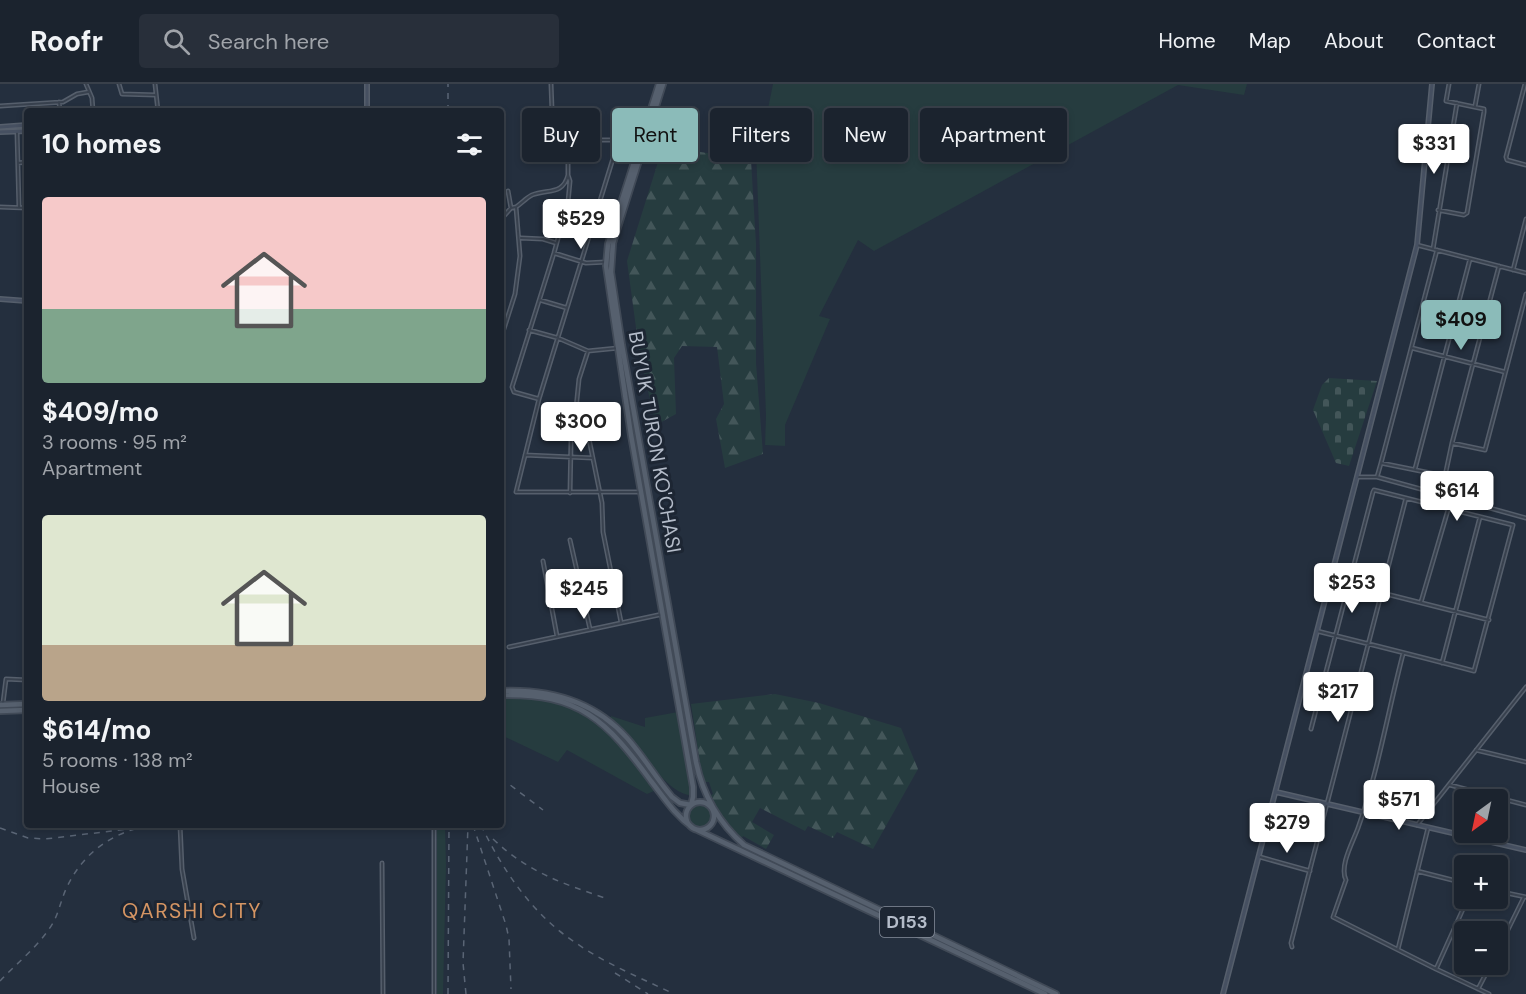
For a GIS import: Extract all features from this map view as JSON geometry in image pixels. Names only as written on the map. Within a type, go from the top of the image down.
[{"type":"main road","name":"BUYUK TURON KO'CHASI","points":[[651,108],[658,84]]},
{"type":"main road","name":"BUYUK TURON KO'CHASI","points":[[663,84],[610,259],[663,614],[693,787],[691,805]]},
{"type":"main road","name":"BUYUK TURON KO'CHASI","points":[[634,162],[608,244],[606,262],[618,348],[696,762],[704,792],[712,808]]},
{"type":"main road","name":"D153","points":[[504,693],[528,690],[550,693],[590,710],[624,735],[672,797],[680,803],[691,805],[702,802],[712,808],[723,825],[744,845],[1056,994]]},
{"type":"main road","name":"D153","points":[[504,693],[554,698],[596,719],[622,742],[677,816],[693,828],[1045,994]]},
{"type":"main road","points":[[2,708],[24,704]]},
{"type":"main road","points":[[2,708],[24,710]]},
{"type":"main road","points":[[691,805],[686,817],[693,828],[702,830],[711,826],[715,818],[712,808]]},
{"type":"street","points":[[86,84],[92,98],[93,108]]},
{"type":"street","points":[[119,84],[122,94],[156,94]]},
{"type":"street","points":[[155,84],[158,108]]},
{"type":"street","points":[[367,84],[367,108]]},
{"type":"street","points":[[551,84],[552,108]]},
{"type":"street","points":[[1223,994],[1417,245],[1432,84]]},
{"type":"street","points":[[1438,210],[1464,215],[1467,213],[1485,112],[1484,109],[1475,106],[1446,101],[1449,84]]},
{"type":"street","points":[[1475,106],[1479,84]]},
{"type":"street","points":[[1525,84],[1506,157],[1507,160],[1526,165]]},
{"type":"street","points":[[0,106],[59,102],[88,92]]},
{"type":"street","points":[[59,102],[60,108]]},
{"type":"street","points":[[1377,477],[1435,250],[1438,210],[1456,103]]},
{"type":"street","points":[[0,127],[24,125]]},
{"type":"street","points":[[0,132],[24,130]]},
{"type":"street","points":[[17,131],[19,207]]},
{"type":"street","points":[[17,163],[24,162]]},
{"type":"street","points":[[504,216],[511,208],[529,197],[560,189],[566,183],[568,162]]},
{"type":"street","points":[[612,162],[539,399],[516,492],[645,494]]},
{"type":"street","points":[[539,399],[512,389],[568,202],[570,181],[568,175]]},
{"type":"street","points":[[508,191],[511,208]]},
{"type":"street","points":[[0,207],[24,208]]},
{"type":"street","points":[[504,329],[515,294],[520,256],[516,207]]},
{"type":"street","points":[[1513,270],[1524,236],[1526,219]]},
{"type":"street","points":[[520,238],[543,239],[556,243]]},
{"type":"street","points":[[1417,245],[1526,273]]},
{"type":"street","points":[[554,253],[582,261],[606,262]]},
{"type":"street","points":[[1415,469],[1470,259]]},
{"type":"street","points":[[1381,463],[1445,476],[1498,266]]},
{"type":"street","points":[[1452,443],[1485,450],[1526,294]]},
{"type":"street","points":[[0,299],[24,301]]},
{"type":"street","points":[[540,300],[567,308]]},
{"type":"street","points":[[529,330],[558,338],[588,351],[618,348]]},
{"type":"street","points":[[1411,348],[1505,372]]},
{"type":"street","points":[[570,493],[571,442],[568,427],[576,409],[579,379],[588,351]]},
{"type":"street","points":[[576,409],[590,439],[600,493],[603,532],[621,622]]},
{"type":"street","points":[[525,455],[592,458]]},
{"type":"street","points":[[1357,477],[1377,477],[1526,518]]},
{"type":"street","points":[[1311,729],[1336,636],[1373,492],[1376,489],[1448,510],[1513,525],[1474,671],[1370,645],[1336,636],[1317,631]]},
{"type":"street","points":[[1292,947],[1406,498]]},
{"type":"street","points":[[1421,602],[1448,510]]},
{"type":"street","points":[[1442,663],[1480,517]]},
{"type":"street","points":[[570,540],[590,630]]},
{"type":"street","points":[[543,561],[557,636]]},
{"type":"street","points":[[1330,580],[1489,620]]},
{"type":"street","points":[[509,647],[663,614]]},
{"type":"street","points":[[1403,653],[1364,812],[1347,858],[1344,875],[1346,880],[1333,917],[1489,994]]},
{"type":"street","points":[[2,708],[6,679],[24,680]]},
{"type":"street","points":[[1417,825],[1526,687]]},
{"type":"street","points":[[1476,750],[1526,762]]},
{"type":"street","points":[[1449,784],[1526,805]]},
{"type":"street","points":[[1276,792],[1526,850]]},
{"type":"street","points":[[180,828],[182,869],[194,938]]},
{"type":"street","points":[[434,828],[434,994]]},
{"type":"street","points":[[1398,949],[1428,828]]},
{"type":"street","points":[[1260,857],[1310,871]]},
{"type":"street","points":[[382,864],[383,994]]},
{"type":"street","points":[[1417,872],[1454,881]]},
{"type":"street","points":[[1508,893],[1525,897],[1508,930]]},
{"type":"street","points":[[1436,969],[1463,909]]},
{"type":"street","points":[[1478,989],[1485,975]]},
{"type":"green space","points":[[773,84],[1247,84],[1244,95],[1178,85],[1067,146],[1067,108],[920,108],[920,162],[1037,162],[874,251],[858,240],[819,316],[830,319],[785,425],[785,446],[765,445],[766,416],[756,162],[812,162],[812,108],[768,108]]},
{"type":"green space","points":[[698,152],[710,153],[710,162],[751,162],[756,244],[756,363],[763,454],[725,468],[716,419],[724,404],[717,347],[682,346],[674,358],[676,414],[656,425],[640,357],[627,261],[658,162],[698,162]]},
{"type":"green space","points":[[1329,378],[1377,381],[1349,466],[1336,463],[1313,410],[1322,385]]},
{"type":"green space","points":[[775,694],[819,703],[901,728],[918,769],[873,849],[837,832],[833,838],[808,826],[805,831],[760,808],[752,822],[774,835],[766,849],[743,836],[742,838],[723,820],[712,798],[709,782],[705,782],[691,704]]},
{"type":"green space","points":[[531,696],[553,701],[588,718],[616,742],[654,791],[647,794],[567,750],[558,762],[504,736],[504,698]]},
{"type":"green space","points":[[678,712],[691,792],[689,795],[672,787],[656,771],[629,736],[610,720],[611,716],[645,727],[645,718]]},
{"type":"green space","points":[[701,805],[709,808],[712,816],[709,824],[701,827],[693,824],[690,816],[693,808]]},
{"type":"green space","points":[[437,828],[445,828],[443,994],[437,994]]},
{"type":"railway","points":[[448,84],[448,108]]},
{"type":"railway","points":[[504,780],[543,810]]},
{"type":"railway","points":[[0,828],[28,838],[45,839],[137,828]]},
{"type":"railway","points":[[0,981],[48,931],[72,877],[87,857],[106,842],[138,828]]},
{"type":"railway","points":[[448,994],[449,828]]},
{"type":"railway","points":[[466,994],[463,963],[468,828]]},
{"type":"railway","points":[[474,828],[506,925],[509,939],[511,989]]},
{"type":"railway","points":[[483,828],[509,875],[533,905],[560,932],[599,958],[674,994]]},
{"type":"railway","points":[[493,839],[532,868],[605,898]]},
{"type":"railway","points":[[615,973],[648,994]]},
{"type":"district","name":"QARSHI CITY","points":[[192,911]]}]
